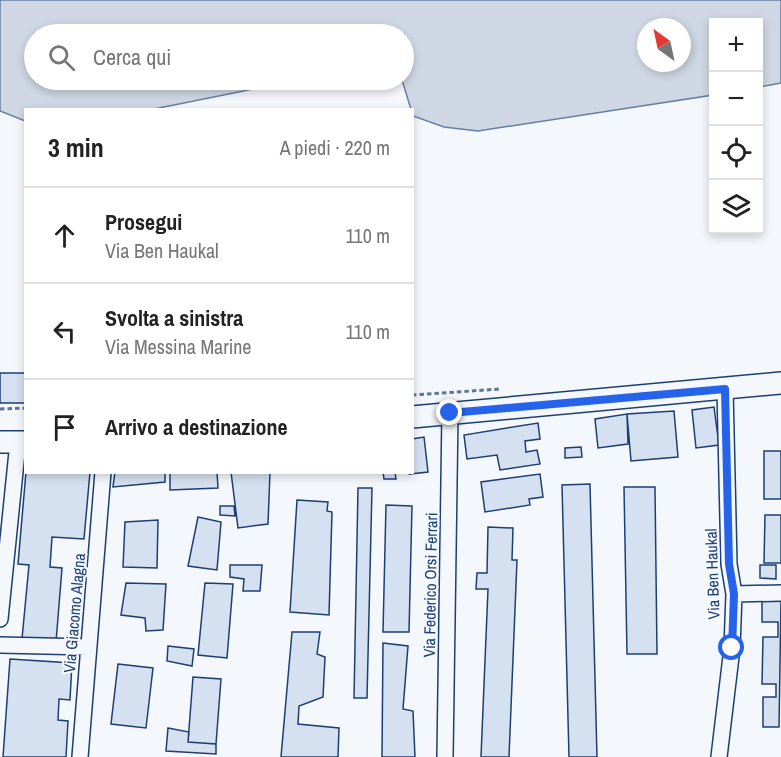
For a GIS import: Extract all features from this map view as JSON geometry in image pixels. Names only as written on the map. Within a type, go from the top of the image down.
[{"type":"main road","points":[[414,417],[781,383]]},
{"type":"street","name":"Via Ben Haukal","points":[[719,757],[732,648],[734,594],[729,564],[725,389]]},
{"type":"street","name":"Via Federico Orsi Ferrari","points":[[445,757],[450,413]]},
{"type":"street","points":[[0,620],[15,442]]},
{"type":"street","name":"Via Giacomo Alagna","points":[[80,757],[103,474]]},
{"type":"street","points":[[734,594],[781,593]]},
{"type":"street","points":[[0,645],[89,647]]},
{"type":"path","points":[[0,409],[24,408]]},
{"type":"shaded area","points":[[0,0],[781,0],[781,83],[763,86],[763,18],[709,18],[709,96],[478,131],[444,127],[414,116],[414,108],[411,108],[405,90],[414,90],[414,24],[24,24],[24,90],[249,90],[159,108],[24,108],[24,121],[0,111]]},
{"type":"building","points":[[0,373],[24,373],[24,403],[0,403]]},
{"type":"building","points":[[714,407],[719,445],[696,448],[692,410]]},
{"type":"building","points":[[674,411],[678,457],[631,461],[627,414]]},
{"type":"building","points":[[627,414],[628,444],[598,448],[595,419]]},
{"type":"building","points":[[538,423],[540,439],[525,441],[526,452],[537,450],[540,464],[500,470],[497,455],[467,459],[464,435]]},
{"type":"building","points":[[424,437],[428,472],[414,474],[414,439]]},
{"type":"building","points":[[581,447],[582,457],[565,458],[565,448]]},
{"type":"building","points":[[764,451],[781,451],[781,499],[764,499]]},
{"type":"building","points":[[26,474],[90,474],[84,539],[52,537],[50,567],[62,568],[56,642],[22,639],[29,565],[18,564]]},
{"type":"building","points":[[115,474],[165,474],[165,482],[113,487]]},
{"type":"building","points":[[170,474],[217,474],[218,488],[170,490]]},
{"type":"building","points":[[231,474],[270,474],[268,524],[238,528]]},
{"type":"building","points":[[383,474],[395,474],[396,479],[384,479]]},
{"type":"building","points":[[540,474],[543,497],[529,499],[530,505],[485,512],[481,482]]},
{"type":"building","points":[[590,484],[597,757],[569,757],[562,485]]},
{"type":"building","points":[[624,487],[655,487],[657,654],[627,654]]},
{"type":"building","points":[[358,488],[372,488],[367,698],[354,698]]},
{"type":"building","points":[[297,500],[328,502],[327,511],[332,512],[329,615],[290,612]]},
{"type":"building","points":[[386,505],[412,506],[409,632],[383,632]]},
{"type":"building","points":[[220,506],[234,506],[235,516],[220,515]]},
{"type":"building","points":[[765,515],[781,515],[781,563],[764,563]]},
{"type":"building","points":[[198,517],[221,522],[217,570],[188,566]]},
{"type":"building","points":[[158,520],[157,568],[123,567],[125,522]]},
{"type":"building","points":[[488,527],[513,528],[512,560],[517,560],[509,757],[481,757],[488,589],[476,589],[477,573],[487,573]]},
{"type":"building","points":[[230,565],[262,565],[260,591],[243,591],[244,579],[230,577]]},
{"type":"building","points":[[760,565],[776,565],[776,579],[760,578]]},
{"type":"building","points":[[126,583],[166,584],[163,630],[146,631],[145,618],[121,615]]},
{"type":"building","points":[[205,583],[233,584],[227,658],[198,655]]},
{"type":"building","points":[[762,601],[781,601],[779,727],[763,727],[763,697],[776,697],[776,684],[762,684],[763,637],[778,637],[778,622],[762,622]]},
{"type":"building","points":[[292,632],[320,632],[317,654],[325,657],[323,697],[299,706],[298,724],[339,728],[338,757],[281,757]]},
{"type":"building","points":[[383,643],[408,646],[403,709],[413,711],[415,757],[382,757]]},
{"type":"building","points":[[168,646],[194,649],[192,666],[167,661]]},
{"type":"building","points":[[10,659],[72,663],[70,700],[59,699],[58,720],[68,721],[66,757],[3,757]]},
{"type":"building","points":[[118,664],[153,668],[146,728],[111,724]]},
{"type":"building","points":[[193,677],[221,679],[216,744],[188,742]]},
{"type":"building","points":[[168,728],[189,732],[188,742],[216,744],[216,754],[166,751]]},
{"type":"route","points":[[450,413],[725,389],[729,564],[734,594],[732,648]]}]
